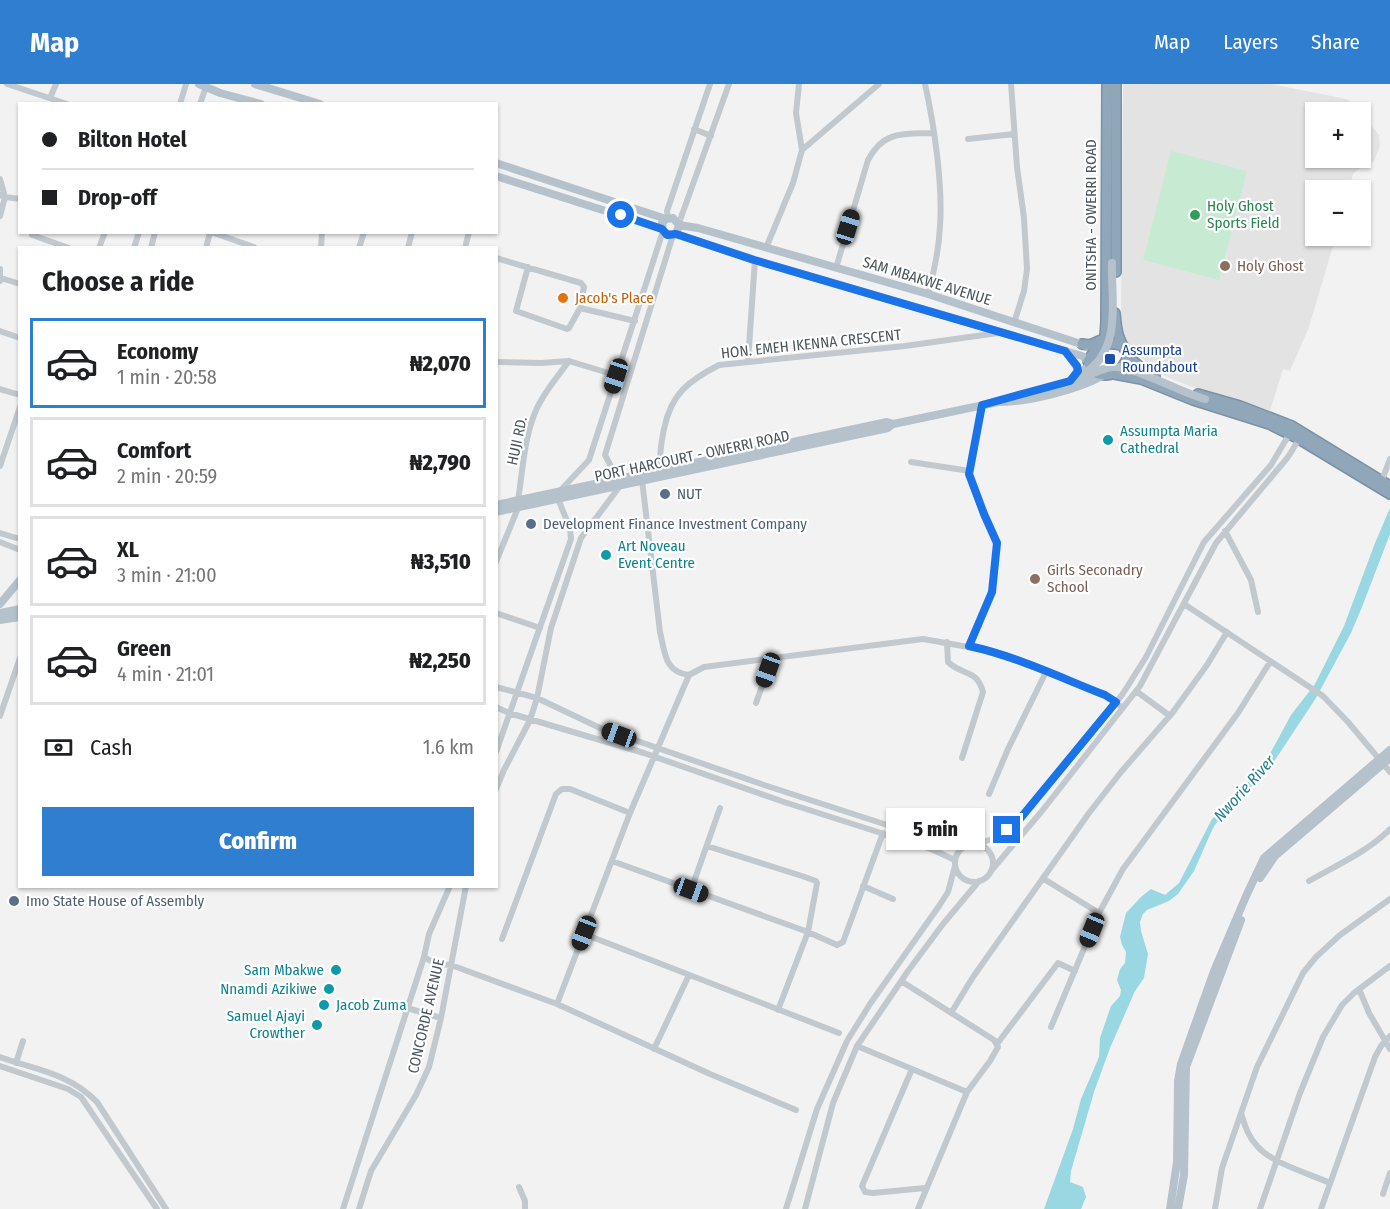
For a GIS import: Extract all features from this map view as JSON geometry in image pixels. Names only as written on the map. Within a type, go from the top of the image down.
[{"type":"highway","name":"ONITSHA - OWERRI ROAD","points":[[1099,346],[1105,336],[1107,84]]},
{"type":"highway","name":"ONITSHA - OWERRI ROAD","points":[[1116,84],[1115,306],[1116,330],[1120,345]]},
{"type":"highway","points":[[1082,344],[1090,345],[1101,339],[1105,327]]},
{"type":"highway","points":[[1291,430],[1193,400],[1141,379],[1114,374],[1102,376],[1092,372],[1089,363],[1099,346],[1120,345],[1128,356],[1147,372],[1170,383],[1243,408],[1291,430],[1386,486]]},
{"type":"highway","points":[[1114,374],[1123,366],[1128,356]]},
{"type":"main road","points":[[255,84],[314,102]]},
{"type":"main road","points":[[204,85],[255,102]]},
{"type":"main road","points":[[498,163],[667,219],[673,218],[677,229],[667,235],[662,230],[498,177]]},
{"type":"main road","points":[[998,402],[1005,398],[1053,388],[1071,381],[1095,366],[1108,346],[1113,332],[1112,228],[1107,212]]},
{"type":"main road","points":[[662,230],[662,223],[667,219]]},
{"type":"main road","name":"SAM MBAKWE AVENUE","points":[[677,229],[698,228],[928,294],[1082,344],[1099,346]]},
{"type":"main road","name":"SAM MBAKWE AVENUE","points":[[677,229],[754,260],[1082,356],[1089,363]]},
{"type":"main road","points":[[1065,351],[1078,369],[1071,381]]},
{"type":"main road","points":[[1071,381],[1089,363]]},
{"type":"main road","points":[[1034,392],[1084,379],[1101,369],[1124,367],[1190,395],[1243,408]]},
{"type":"main road","points":[[998,402],[1012,402],[1087,384],[1102,376]]},
{"type":"main road","name":"PORT HARCOURT - OWERRI ROAD","points":[[498,511],[518,504],[871,428],[888,428],[893,424],[998,402]]},
{"type":"main road","name":"PORT HARCOURT - OWERRI ROAD","points":[[619,483],[642,480],[662,473]]},
{"type":"main road","name":"PORT HARCOURT - OWERRI ROAD","points":[[498,505],[518,504]]},
{"type":"main road","points":[[0,604],[18,582]]},
{"type":"main road","points":[[0,613],[18,609]]},
{"type":"main road","points":[[0,620],[18,617]]},
{"type":"main road","points":[[1178,1209],[1184,1175],[1186,1067],[1210,999],[1254,892],[1270,861],[1384,761],[1390,750]]},
{"type":"main road","points":[[1170,1209],[1177,1162],[1178,1081],[1181,1064],[1214,971],[1246,894],[1264,858],[1384,761]]},
{"type":"street","points":[[7,84],[46,99],[56,84]]},
{"type":"street","points":[[181,102],[186,84]]},
{"type":"street","points":[[667,219],[667,211],[710,84]]},
{"type":"street","points":[[498,784],[530,720],[537,698],[551,628],[581,538],[619,483],[605,455],[677,229],[729,84]]},
{"type":"street","points":[[766,248],[793,183],[802,150],[796,114],[799,84]]},
{"type":"street","points":[[802,150],[879,84]]},
{"type":"street","points":[[924,84],[933,133],[940,224],[937,254],[928,294]]},
{"type":"street","points":[[1011,84],[1027,269],[1024,291],[1014,323]]},
{"type":"street","points":[[200,102],[204,85]]},
{"type":"street","points":[[694,129],[711,136]]},
{"type":"street","points":[[836,268],[868,160],[876,147],[894,135],[933,133]]},
{"type":"street","points":[[968,139],[1014,134]]},
{"type":"street","points":[[0,179],[3,196],[0,216]]},
{"type":"street","points":[[3,196],[18,199]]},
{"type":"street","points":[[498,746],[571,539],[570,528],[558,496],[588,463],[635,321],[662,230]]},
{"type":"street","points":[[216,234],[251,246]]},
{"type":"street","points":[[32,235],[63,246]]},
{"type":"street","points":[[498,259],[528,267],[581,284],[584,287],[580,308],[573,324],[567,329],[516,311],[528,267]]},
{"type":"street","points":[[748,361],[754,260]]},
{"type":"street","points":[[0,269],[1,280],[18,284]]},
{"type":"street","points":[[580,308],[635,321]]},
{"type":"street","points":[[0,331],[18,337]]},
{"type":"street","name":"HON. EMEH IKENNA CRESCENT","points":[[662,473],[660,451],[671,403],[696,377],[719,365],[905,346],[998,333]]},
{"type":"street","points":[[498,362],[569,361],[628,379]]},
{"type":"street","name":"HUJI RD.","points":[[498,557],[518,504],[528,439],[534,417],[538,406],[569,361]]},
{"type":"street","points":[[0,389],[18,394]]},
{"type":"street","points":[[969,646],[992,592],[997,543],[984,514],[970,471],[982,405]]},
{"type":"street","points":[[0,466],[18,413]]},
{"type":"street","points":[[786,1209],[817,1109],[847,1041],[870,1004],[944,899],[953,878],[955,863],[960,851],[995,838],[1019,820],[1116,702],[1146,657],[1204,542],[1271,465],[1291,430]]},
{"type":"street","points":[[806,1209],[832,1103],[857,1046],[943,924],[1042,811],[1136,691],[1211,551],[1288,457],[1301,435]]},
{"type":"street","points":[[1386,486],[1390,459]]},
{"type":"street","points":[[910,462],[970,471]]},
{"type":"street","points":[[642,480],[660,632],[670,668],[674,672],[689,675],[704,667],[923,639],[991,651],[1105,695],[1123,708]]},
{"type":"street","points":[[1225,518],[1232,523]]},
{"type":"street","points":[[1226,531],[1251,580],[1258,612]]},
{"type":"street","points":[[0,533],[18,538]]},
{"type":"street","points":[[0,542],[18,548]]},
{"type":"street","points":[[1184,604],[1323,696],[1384,761],[1390,772]]},
{"type":"street","points":[[498,614],[540,628]]},
{"type":"street","points":[[951,1013],[1089,813],[1170,716],[1207,665],[1227,632]]},
{"type":"street","points":[[947,642],[948,662],[976,676],[983,692],[962,759]]},
{"type":"street","points":[[756,703],[768,670],[767,658]]},
{"type":"street","points":[[1051,1027],[1099,913],[1123,869],[1238,713],[1270,662]]},
{"type":"street","points":[[0,716],[18,664]]},
{"type":"street","points":[[989,794],[1008,749],[1046,672]]},
{"type":"street","points":[[557,1004],[630,813],[689,675]]},
{"type":"street","points":[[11,684],[18,685]]},
{"type":"street","points":[[498,688],[537,698],[600,728],[659,749],[927,838],[957,845],[971,845],[988,851],[992,861],[991,871]]},
{"type":"street","points":[[1136,691],[1170,716]]},
{"type":"street","points":[[498,708],[931,849],[955,863],[964,879],[979,881]]},
{"type":"street","points":[[502,939],[556,794],[562,789],[570,789],[630,813]]},
{"type":"street","points":[[691,890],[720,808]]},
{"type":"street","points":[[1309,881],[1358,854],[1390,829]]},
{"type":"street","points":[[612,861],[808,932],[837,945],[843,942],[883,834]]},
{"type":"street","points":[[707,846],[816,881],[818,886],[808,932],[778,1010]]},
{"type":"street","points":[[1044,879],[1099,913]]},
{"type":"street","points":[[863,886],[893,899]]},
{"type":"street","name":"CONCORDE AVENUE","points":[[343,1209],[424,957],[429,934],[449,888]]},
{"type":"street","name":"CONCORDE AVENUE","points":[[359,1209],[371,1171],[424,1079],[441,1018],[466,888]]},
{"type":"street","points":[[1215,1209],[1222,1168],[1257,1067],[1303,972],[1340,935],[1390,899]]},
{"type":"street","points":[[584,933],[838,1034]]},
{"type":"street","points":[[424,957],[436,964],[451,965],[557,1004],[654,1049],[796,1110]]},
{"type":"street","points":[[918,1209],[967,1092],[998,1049],[998,1044],[1058,963],[1075,971]]},
{"type":"street","points":[[1260,1209],[1300,1093],[1323,1037],[1342,1005],[1390,966]]},
{"type":"street","points":[[654,1049],[689,975]]},
{"type":"street","points":[[901,981],[998,1044]]},
{"type":"street","points":[[1359,989],[1384,1041],[1390,1048]]},
{"type":"street","points":[[407,1008],[441,1018]]},
{"type":"street","points":[[1321,1209],[1375,1057],[1384,1041],[1390,1036]]},
{"type":"street","points":[[16,1063],[23,1041]]},
{"type":"street","points":[[857,1046],[967,1092]]},
{"type":"street","points":[[0,1057],[57,1076],[80,1087],[96,1102],[166,1209]]},
{"type":"street","points":[[0,1066],[75,1093],[86,1103],[157,1209]]},
{"type":"street","points":[[912,1069],[862,1189],[873,1193],[926,1188]]},
{"type":"street","points":[[75,1093],[80,1087]]},
{"type":"street","points":[[1241,1113],[1247,1131],[1259,1149],[1330,1183]]},
{"type":"street","points":[[1383,1194],[1390,1173]]},
{"type":"street","points":[[519,1187],[525,1201],[525,1209]]},
{"type":"shaded area","name":"Holy Ghost","points":[[1123,84],[1271,84],[1351,102],[1305,102],[1305,168],[1361,168],[1353,174],[1352,180],[1305,180],[1305,246],[1333,246],[1309,327],[1290,371],[1283,369],[1270,411],[1192,387],[1154,370],[1129,345],[1121,317]]},
{"type":"shaded area","name":"Holy Ghost","points":[[1371,125],[1379,135],[1380,146],[1374,161],[1371,163]]},
{"type":"green space","name":"Holy Ghost Sports Field","points":[[1171,151],[1247,171],[1219,280],[1143,260]]},
{"type":"water","name":"Nworie River","points":[[1390,508],[1390,534],[1362,607],[1351,633],[1316,698],[1275,760],[1238,802],[1220,818],[1213,828],[1194,871],[1178,894],[1143,914],[1140,922],[1141,931],[1148,954],[1144,978],[1135,991],[1110,1048],[1094,1092],[1071,1171],[1070,1182],[1083,1187],[1086,1197],[1081,1209],[1044,1209],[1073,1129],[1081,1099],[1099,1057],[1100,1038],[1111,1006],[1120,996],[1121,990],[1117,980],[1120,969],[1125,963],[1126,952],[1120,937],[1126,913],[1151,889],[1165,895],[1179,883],[1212,819],[1266,761],[1291,715],[1315,684],[1344,626]]},
{"type":"place","name":"Holy Ghost Sports Field","points":[[1195,215]]},
{"type":"place","name":"Holy Ghost","points":[[1225,266]]},
{"type":"place","name":"Jacob's Place","points":[[563,298]]},
{"type":"place","name":"Assumpta Roundabout","points":[[1110,359]]},
{"type":"place","name":"Assumpta Maria Cathedral","points":[[1108,440]]},
{"type":"place","name":"NUT","points":[[665,494]]},
{"type":"place","name":"Development Finance Investment Company","points":[[531,524]]},
{"type":"place","name":"Art Noveau Event Centre","points":[[606,555]]},
{"type":"place","name":"Girls Seconadry School","points":[[1035,579]]},
{"type":"place","name":"Imo State House of Assembly","points":[[14,901]]},
{"type":"place","name":"Sam Mbakwe","points":[[336,970]]},
{"type":"place","name":"Nnamdi Azikiwe","points":[[329,989]]},
{"type":"place","name":"Jacob Zuma","points":[[324,1005]]},
{"type":"place","name":"Samuel Ajayi Crowther","points":[[317,1025]]},
{"type":"route","points":[[621,215],[662,229],[667,235],[676,234],[754,260],[1065,351],[1077,366],[1078,371],[1070,381],[982,405],[969,474],[997,543],[992,592],[969,646],[991,651],[1028,665],[1105,695],[1116,702],[1019,820],[1007,830]]}]
